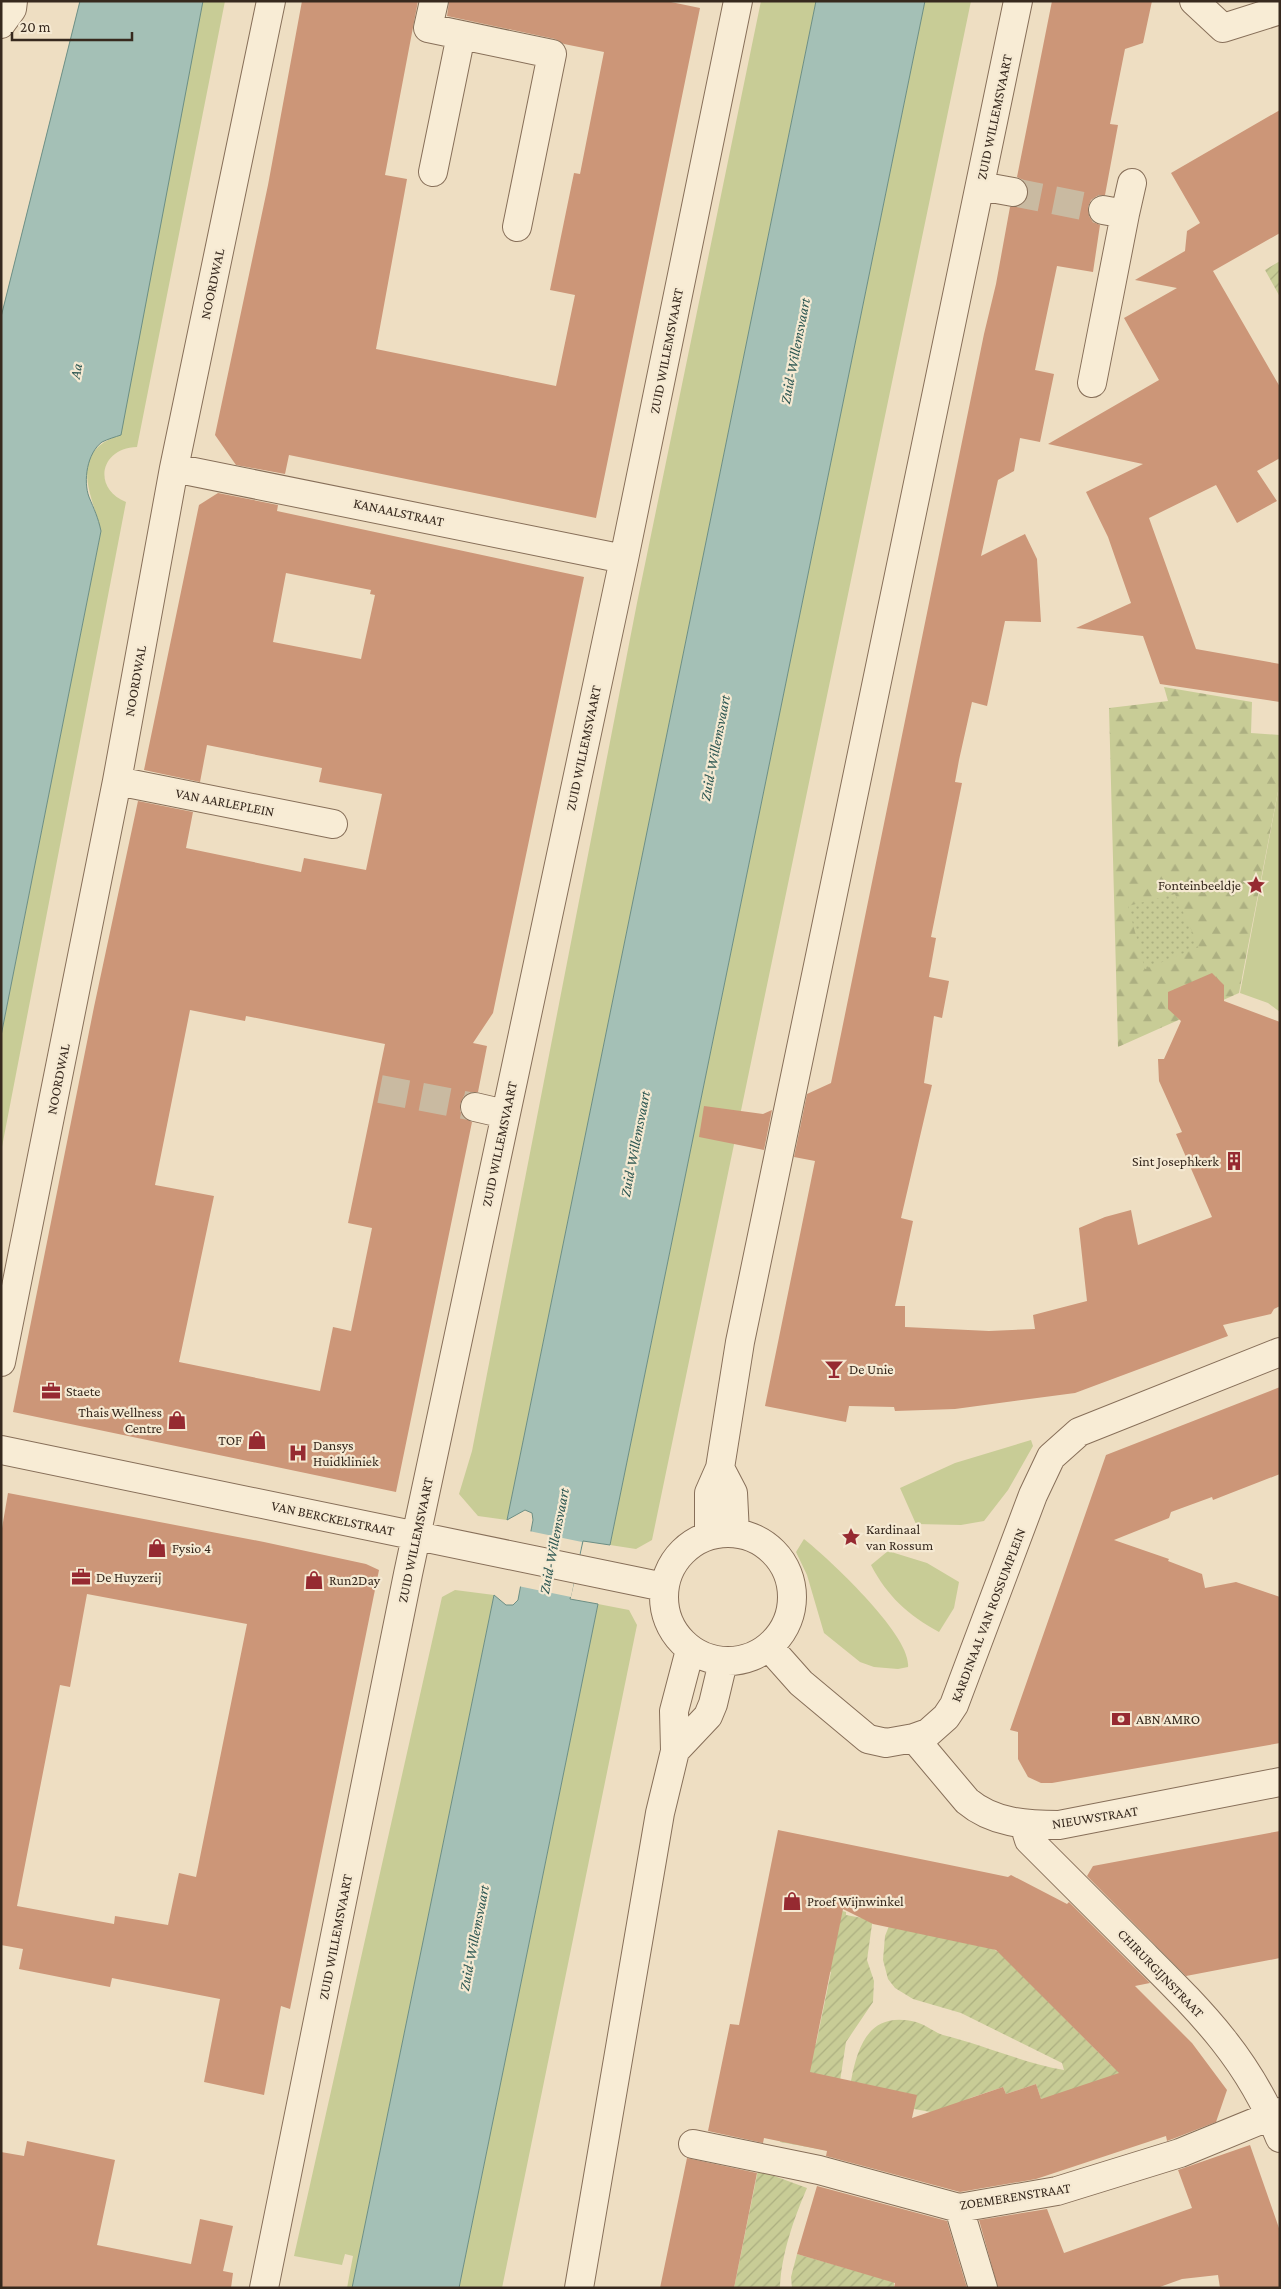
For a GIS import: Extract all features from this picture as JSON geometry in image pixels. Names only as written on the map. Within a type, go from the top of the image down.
[{"type":"street","points":[[1,24],[12,9],[14,1]]},
{"type":"street","name":"NOORDWAL","points":[[1,1362],[117,781],[174,468],[271,1]]},
{"type":"street","points":[[434,1],[428,28],[552,54],[517,227]]},
{"type":"street","name":"ZUID WILLEMSVAART","points":[[264,2288],[416,1535],[624,559],[738,1]]},
{"type":"street","name":"ZUID WILLEMSVAART","points":[[722,1534],[709,1493],[720,1468],[740,1342],[1018,1]]},
{"type":"street","points":[[1194,1],[1224,28],[1280,10]]},
{"type":"street","points":[[433,172],[461,35]]},
{"type":"street","points":[[1092,383],[1114,212],[1132,183]]},
{"type":"street","points":[[980,186],[1013,192]]},
{"type":"street","name":"KANAALSTRAAT","points":[[174,468],[624,559]]},
{"type":"street","name":"VAN AARLEPLEIN","points":[[117,781],[333,824]]},
{"type":"street","points":[[475,1107],[505,1114]]},
{"type":"street","name":"KARDINAAL VAN ROSSUMPLEIN","points":[[769,1647],[801,1683],[868,1739],[886,1743],[914,1738],[937,1726],[954,1705],[1030,1504],[1052,1458],[1080,1432],[1280,1352]]},
{"type":"street","name":"VAN BERCKELSTRAAT","points":[[1,1450],[664,1586]]},
{"type":"street","points":[[722,1534],[756,1539],[773,1551],[786,1569],[792,1589],[790,1611],[783,1631],[769,1647],[755,1656],[739,1661],[723,1662],[705,1658],[690,1650],[677,1637],[668,1622],[663,1604],[664,1586],[670,1570],[679,1555],[693,1543],[722,1534]]},
{"type":"street","points":[[579,2288],[660,1813],[675,1751],[674,1711],[690,1650]]},
{"type":"street","points":[[675,1751],[708,1716],[713,1704],[723,1662]]},
{"type":"street","name":"NIEUWSTRAAT","points":[[914,1738],[967,1802],[992,1817],[1024,1824],[1058,1825],[1280,1782]]},
{"type":"street","name":"CHIRURGIJNSTRAAT","points":[[1024,1824],[1030,1840],[1197,2008],[1223,2038],[1248,2071],[1277,2122]]},
{"type":"street","name":"ZOEMERENSTRAAT","points":[[693,2144],[819,2170],[959,2208],[1057,2192],[1277,2122]]},
{"type":"street","points":[[959,2208],[983,2288]]},
{"type":"green space","points":[[203,1],[225,1],[137,447],[125,449],[115,454],[108,461],[105,470],[108,488],[115,496],[126,502],[1,1152],[1,1036],[101,531],[90,494],[87,469],[90,457],[98,447],[110,439]]},
{"type":"green space","points":[[761,1],[816,1],[507,1520],[478,1516],[459,1494],[472,1451],[637,603]]},
{"type":"green space","points":[[925,1],[971,1],[652,1540],[636,1549],[610,1545]]},
{"type":"green space","points":[[1280,261],[1280,297],[1265,270]]},
{"type":"green space","points":[[1164,687],[1252,702],[1251,733],[1280,735],[1280,781],[1239,993],[1118,1047],[1109,708],[1168,701]]},
{"type":"green space","points":[[1280,781],[1280,1012],[1268,1003],[1240,993]]},
{"type":"green space","points":[[1175,894],[1199,947],[1145,969],[1128,906]]},
{"type":"green space","points":[[1031,1440],[1033,1446],[1008,1490],[984,1521],[961,1525],[916,1524],[900,1488],[955,1463]]},
{"type":"green space","points":[[804,1539],[849,1580],[883,1618],[906,1653],[908,1667],[898,1669],[874,1667],[860,1662],[824,1633],[807,1575],[796,1552]]},
{"type":"green space","points":[[888,1551],[927,1563],[959,1582],[954,1608],[939,1632],[899,1604],[877,1576],[871,1565]]},
{"type":"green space","points":[[455,1590],[494,1595],[352,2288],[347,2288],[353,2256],[345,2254],[342,2265],[294,2256],[442,1597]]},
{"type":"green space","points":[[598,1604],[629,1610],[637,1625],[502,2288],[459,2288]]},
{"type":"green space","points":[[839,1910],[846,1912],[846,1915],[862,1918],[873,1917],[867,1960],[874,1981],[873,2002],[846,2042],[840,2081],[825,2150],[780,2142],[800,2041],[816,2044],[831,1972],[827,1971]]},
{"type":"green space","points":[[891,1921],[972,1938],[1018,1962],[1014,1967],[1111,2065],[1116,2061],[1132,2077],[1041,2099],[1036,2084],[1006,2094],[1003,2087],[970,2098],[942,2114],[914,2109],[851,2081],[858,2055],[869,2034],[877,2026],[887,2021],[900,2020],[916,2022],[943,2035],[1034,2063],[1064,2070],[1062,2063],[961,2013],[913,1999],[895,1988],[888,1979],[883,1960],[885,1936]]},
{"type":"green space","points":[[758,2170],[807,2188],[789,2237],[780,2288],[734,2288]]},
{"type":"green space","points":[[797,2254],[894,2282],[894,2288],[792,2288],[791,2277]]},
{"type":"water","name":"Aa","points":[[80,1],[203,1],[121,435],[102,442],[97,447],[88,468],[87,490],[101,531],[1,1036],[1,317]]},
{"type":"water","name":"Zuid-Willemsvaart","points":[[816,1],[925,1],[610,1545],[583,1541],[570,1599],[598,1604],[459,2288],[352,2288],[494,1595],[506,1605],[513,1605],[518,1600],[533,1520],[532,1513],[525,1510],[507,1520]]},
{"type":"pier","points":[[529,1531],[582,1542],[571,1597],[518,1586]]},
{"type":"building","points":[[302,1],[418,1],[385,175],[407,179],[376,349],[556,386],[575,295],[550,290],[574,173],[580,174],[604,52],[564,44],[555,39],[447,16],[449,1],[666,1],[700,8],[596,518],[289,455],[285,474],[236,465],[215,435],[268,185]]},
{"type":"building","points":[[1052,1],[1152,1],[1143,43],[1125,49],[1110,124],[1118,125],[1105,195],[1097,196],[1091,200],[1088,207],[1089,216],[1093,222],[1100,225],[1093,272],[1057,266],[1035,370],[1054,374],[1040,442],[1020,438],[1014,471],[998,480],[981,556],[1025,534],[1037,559],[1041,622],[1005,621],[987,706],[972,702],[959,760],[955,782],[962,783],[931,937],[936,938],[929,977],[949,981],[942,1018],[934,1016],[924,1083],[932,1085],[901,1218],[913,1221],[895,1306],[905,1306],[905,1327],[989,1331],[1035,1329],[1033,1315],[1087,1301],[1079,1228],[1105,1217],[1131,1210],[1138,1245],[1212,1217],[1176,1134],[1182,1132],[1159,1081],[1158,1059],[1164,1059],[1181,1021],[1168,1009],[1168,992],[1212,973],[1224,985],[1224,1001],[1280,1022],[1280,1306],[1274,1309],[1271,1314],[1223,1325],[1228,1336],[1075,1393],[955,1409],[895,1411],[894,1407],[849,1406],[846,1422],[765,1406],[815,1161],[794,1157],[807,1094],[831,1083],[984,334],[996,284],[1010,207],[1019,206],[1025,202],[1028,195],[1027,186],[1023,180],[1017,177]]},
{"type":"building","points":[[1280,110],[1280,233],[1213,271],[1280,387],[1280,458],[1257,471],[1277,501],[1237,523],[1216,485],[1149,518],[1196,649],[1280,664],[1280,702],[1160,684],[1143,636],[1076,628],[1131,603],[1108,537],[1086,492],[1143,464],[1048,444],[1159,380],[1124,318],[1177,288],[1135,280],[1185,251],[1187,231],[1200,223],[1171,173]]},
{"type":"building","points":[[218,493],[278,505],[277,511],[584,577],[493,1013],[473,1043],[487,1046],[478,1092],[471,1092],[464,1096],[460,1104],[460,1111],[464,1118],[472,1122],[396,1492],[13,1412],[94,1007],[138,801],[193,812],[186,848],[301,872],[304,858],[366,870],[382,794],[319,782],[322,768],[207,745],[200,782],[144,770],[199,505]],"holes":[[[286,573],[371,590],[370,594],[375,595],[361,659],[273,642]],[[190,1010],[245,1021],[246,1016],[385,1044],[348,1223],[372,1228],[351,1331],[333,1327],[320,1391],[179,1362],[214,1196],[155,1185]]]},
{"type":"building","points":[[704,1106],[763,1114],[772,1110],[764,1150],[699,1137]]},
{"type":"building","points":[[1280,1387],[1280,1474],[1213,1500],[1212,1497],[1171,1512],[1169,1518],[1114,1540],[1169,1559],[1168,1561],[1202,1574],[1205,1588],[1236,1582],[1280,1597],[1280,1743],[1052,1783],[1041,1783],[1028,1777],[1018,1759],[1018,1732],[1010,1730],[1106,1455]]},
{"type":"building","points":[[8,1493],[264,1542],[366,1564],[379,1570],[290,2009],[281,2006],[264,2095],[204,2082],[220,1999],[112,1978],[110,1987],[19,1969],[23,1949],[1,1945],[1,1534]],"holes":[[[87,1594],[247,1624],[196,1877],[179,1873],[168,1925],[115,1916],[114,1924],[17,1906],[60,1685],[70,1687]]]},
{"type":"building","points":[[778,1830],[1008,1877],[1011,1875],[1067,1904],[1069,1902],[1150,1983],[1135,1986],[1192,2043],[1227,2090],[1216,2122],[1175,2138],[1167,2141],[1166,2136],[1036,2179],[960,2192],[826,2156],[827,2151],[764,2138],[763,2143],[708,2131],[730,2024],[739,2025]],"holes":[[[843,1909],[873,1924],[996,1950],[1119,2073],[1041,2099],[1036,2084],[1006,2094],[1003,2087],[912,2118],[917,2095],[810,2072]]]},
{"type":"building","points":[[1280,1831],[1280,1958],[1186,1976],[1087,1876],[1093,1866]]},
{"type":"building","points":[[27,2141],[115,2160],[97,2245],[191,2264],[200,2219],[233,2226],[223,2271],[233,2273],[231,2288],[1,2288],[1,2152],[24,2156]]},
{"type":"building","points":[[1250,2145],[1280,2231],[1280,2288],[1220,2288],[1218,2275],[1182,2279],[1157,2288],[998,2288],[979,2220],[1047,2209],[1064,2253],[1192,2208],[1178,2170]]},
{"type":"building","points":[[687,2158],[757,2173],[734,2288],[660,2288]]},
{"type":"building","points":[[817,2186],[947,2221],[967,2288],[894,2288],[895,2283],[797,2254]]},
{"type":"tunnel","points":[[1013,192],[1103,210]]},
{"type":"tunnel","points":[[380,1089],[475,1107]]},
{"type":"place","name":"Fonteinbeeldje","points":[[1256,885]]},
{"type":"place","name":"Sint Josephkerk","points":[[1234,1161]]},
{"type":"place","name":"De Unie","points":[[834,1369]]},
{"type":"place","name":"Staete","points":[[51,1391]]},
{"type":"place","name":"Thais Wellness Centre","points":[[177,1420]]},
{"type":"place","name":"TOF","points":[[257,1440]]},
{"type":"place","name":"Dansys Huidkliniek","points":[[298,1453]]},
{"type":"place","name":"Kardinaal van Rossum","points":[[851,1537]]},
{"type":"place","name":"Fysio 4","points":[[157,1548]]},
{"type":"place","name":"De Huyzerij","points":[[81,1577]]},
{"type":"place","name":"Run2Day","points":[[314,1580]]},
{"type":"place","name":"ABN AMRO","points":[[1121,1719]]},
{"type":"place","name":"Proef Wijnwinkel","points":[[792,1901]]}]
